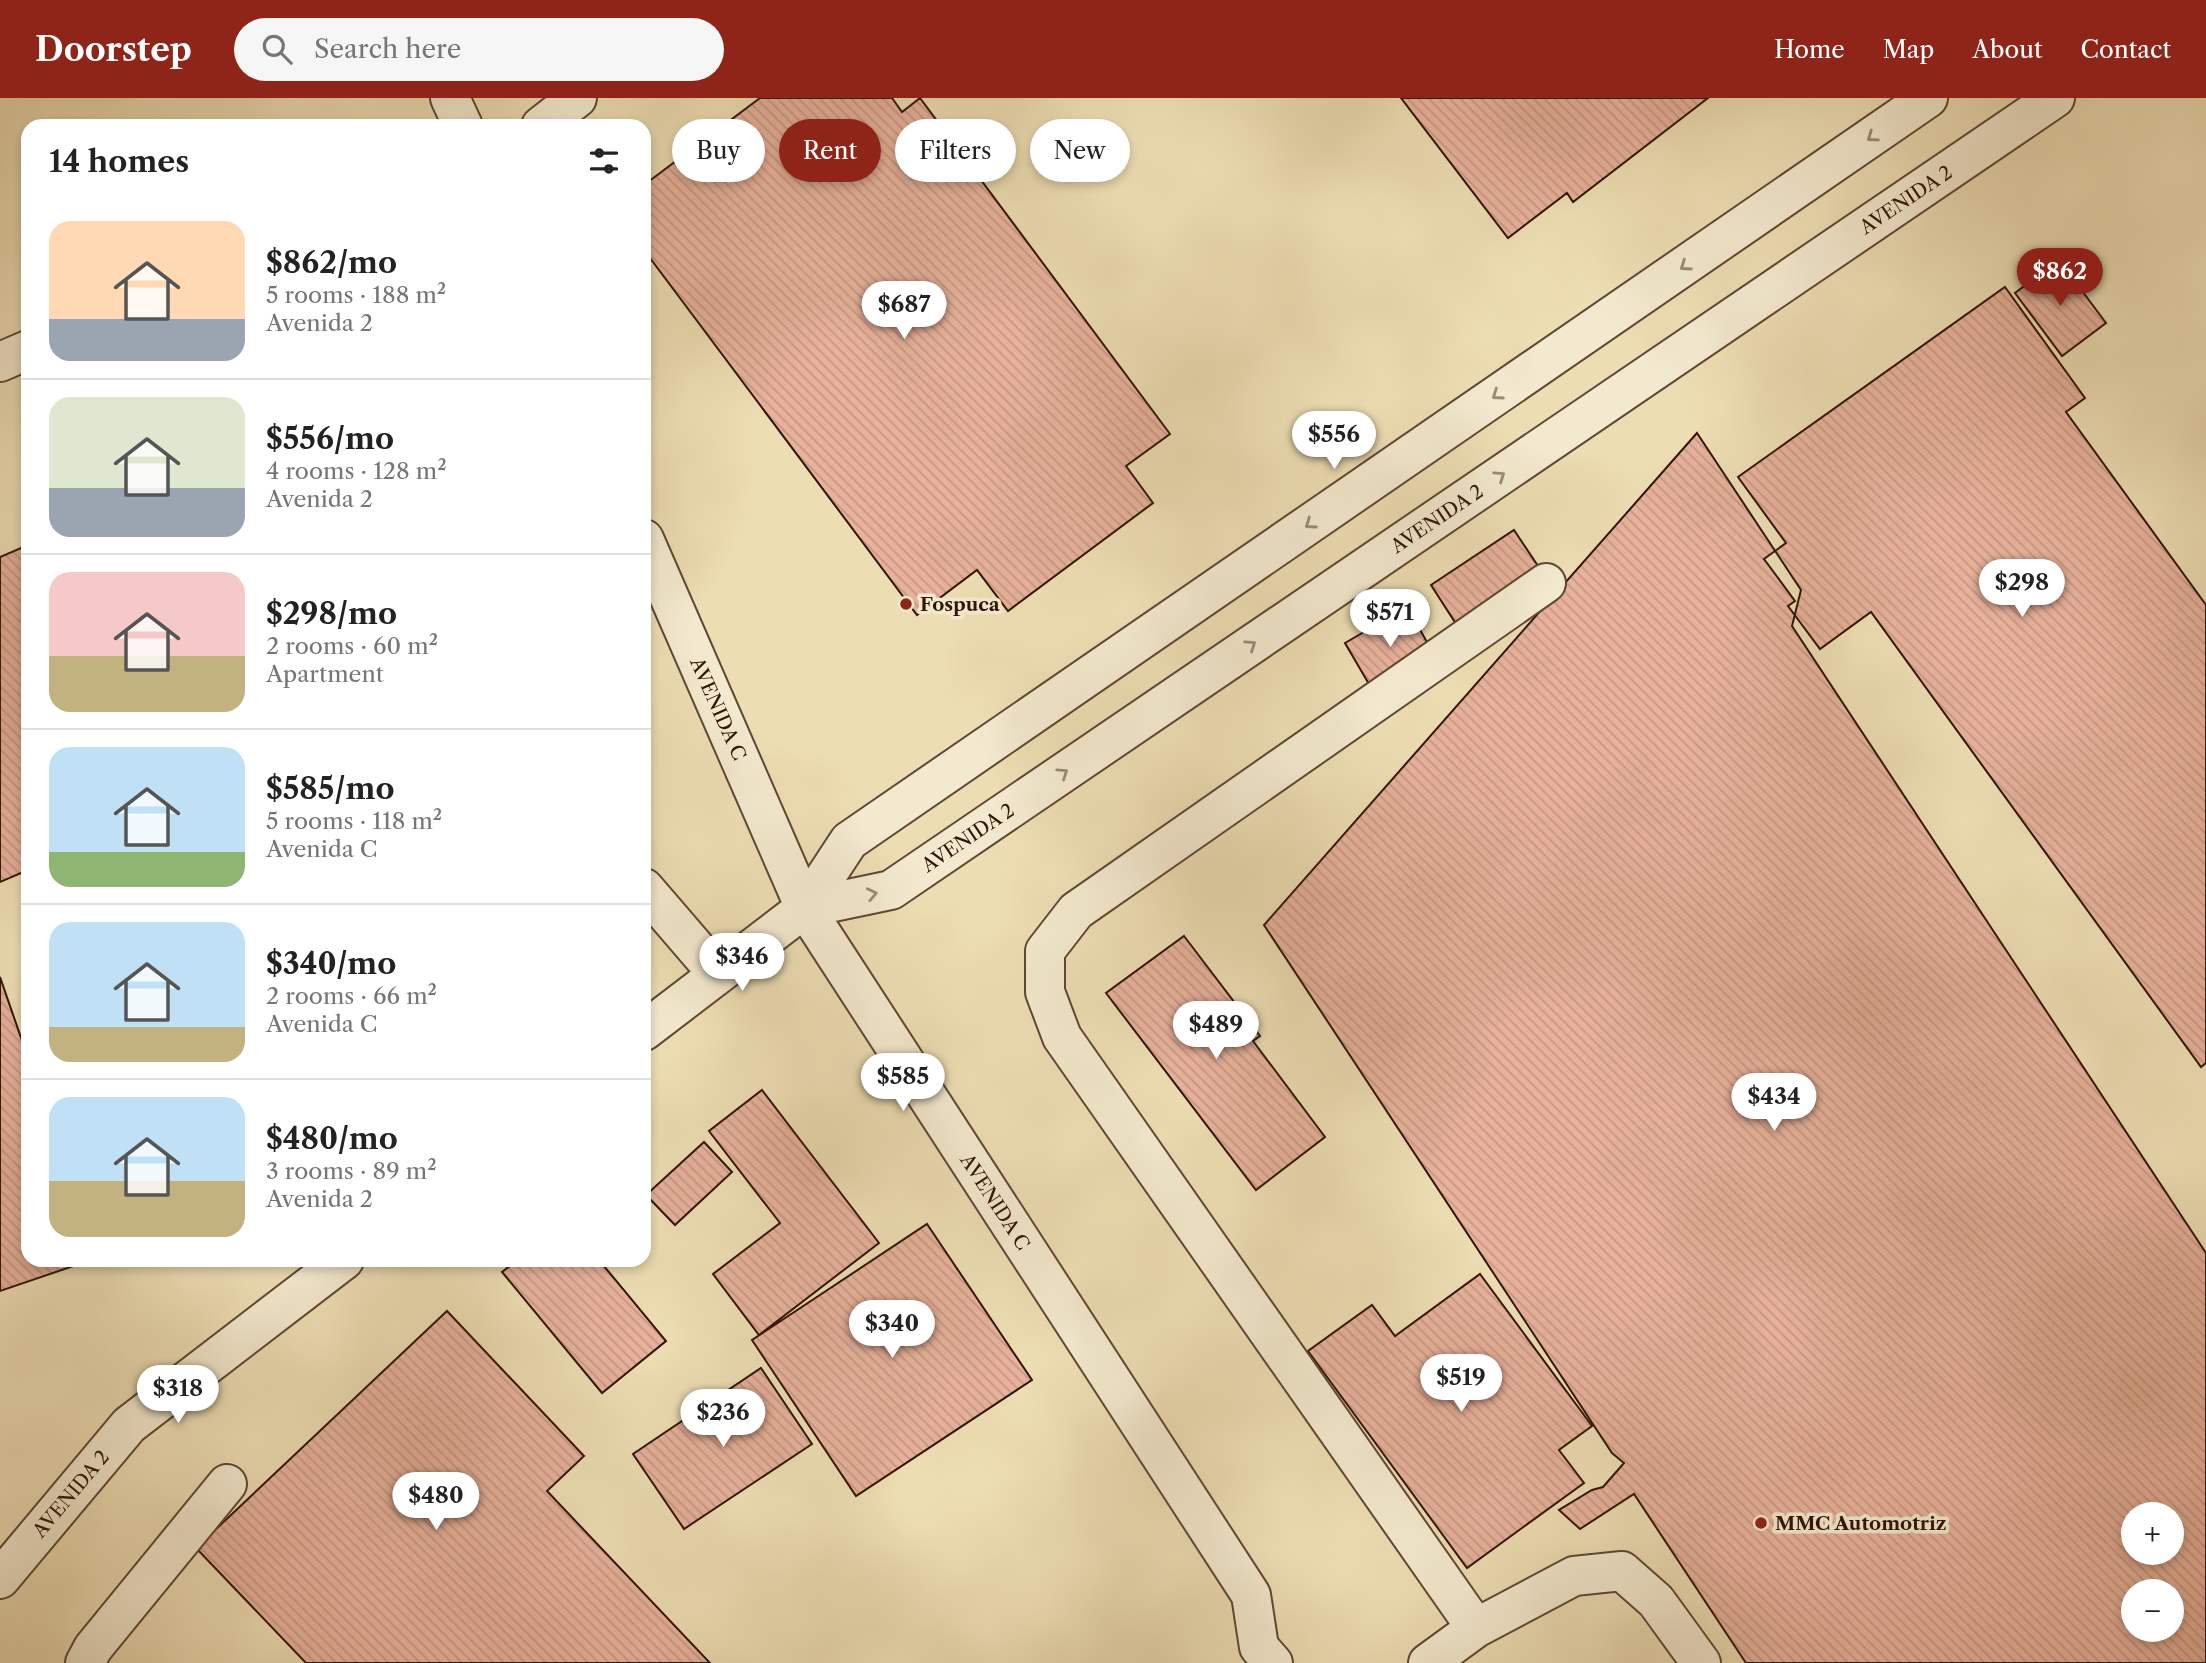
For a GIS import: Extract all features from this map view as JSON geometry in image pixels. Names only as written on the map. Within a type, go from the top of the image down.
[{"type":"street","points":[[450,98],[460,119]]},
{"type":"street","points":[[550,119],[578,98]]},
{"type":"street","name":"AVENIDA 2","points":[[651,1026],[805,908],[849,841],[1928,98]]},
{"type":"street","name":"AVENIDA 2","points":[[805,908],[891,890],[2055,98]]},
{"type":"street","points":[[0,362],[21,353]]},
{"type":"street","name":"AVENIDA C","points":[[651,555],[805,908],[1251,1595],[1259,1658]]},
{"type":"street","points":[[1476,1628],[1062,1037],[1045,992],[1045,951],[1076,911],[1546,583]]},
{"type":"street","points":[[651,896],[718,974]]},
{"type":"street","name":"AVENIDA 2","points":[[0,1579],[129,1425],[335,1267]]},
{"type":"street","points":[[85,1663],[93,1648],[227,1484]]},
{"type":"street","points":[[1428,1663],[1476,1628],[1574,1576],[1622,1571],[1656,1601],[1701,1663]]},
{"type":"building","points":[[760,98],[892,98],[902,112],[920,98],[936,119],[895,119],[895,182],[982,182],[1170,434],[1126,466],[1153,503],[1008,611],[977,570],[917,615],[651,259],[651,180],[672,164],[672,182],[765,182],[765,119],[732,119]]},
{"type":"building","points":[[1401,98],[1708,98],[1573,202],[1567,193],[1508,238]]},
{"type":"building","points":[[2059,260],[2106,323],[2062,356],[2015,293]]},
{"type":"building","points":[[2005,287],[2085,398],[2066,412],[2206,605],[2206,1063],[2201,1067],[1871,612],[1820,649],[1788,606],[1795,601],[1764,559],[1786,543],[1738,477]]},
{"type":"building","points":[[1697,433],[1801,590],[1792,626],[2206,1253],[2206,1663],[1746,1663],[1634,1494],[1580,1529],[1559,1510],[1592,1490],[1603,1487],[1624,1463],[1612,1453],[1264,925]]},
{"type":"building","points":[[1514,530],[1544,575],[1460,630],[1431,585]]},
{"type":"building","points":[[21,548],[21,873],[0,882],[0,557]]},
{"type":"building","points":[[1407,607],[1435,656],[1373,691],[1345,643]]},
{"type":"building","points":[[1184,936],[1260,1036],[1253,1041],[1325,1137],[1256,1190],[1106,993]]},
{"type":"building","points":[[0,977],[21,1038],[21,1267],[70,1267],[0,1291]]},
{"type":"building","points":[[762,1090],[879,1243],[759,1335],[713,1274],[780,1223],[709,1131]]},
{"type":"building","points":[[704,1142],[732,1172],[675,1225],[651,1200],[651,1190]]},
{"type":"building","points":[[927,1224],[1032,1380],[856,1496],[752,1340]]},
{"type":"building","points":[[509,1267],[605,1267],[666,1341],[602,1393],[502,1272]]},
{"type":"building","points":[[1480,1274],[1592,1426],[1559,1450],[1584,1483],[1467,1568],[1308,1351],[1372,1305],[1395,1336]]},
{"type":"building","points":[[447,1311],[584,1456],[547,1491],[710,1663],[306,1663],[196,1548]]},
{"type":"building","points":[[761,1368],[812,1444],[684,1529],[633,1454]]},
{"type":"place","name":"Fospuca","points":[[906,604]]},
{"type":"place","name":"MMC Automotriz","points":[[1761,1523]]}]
